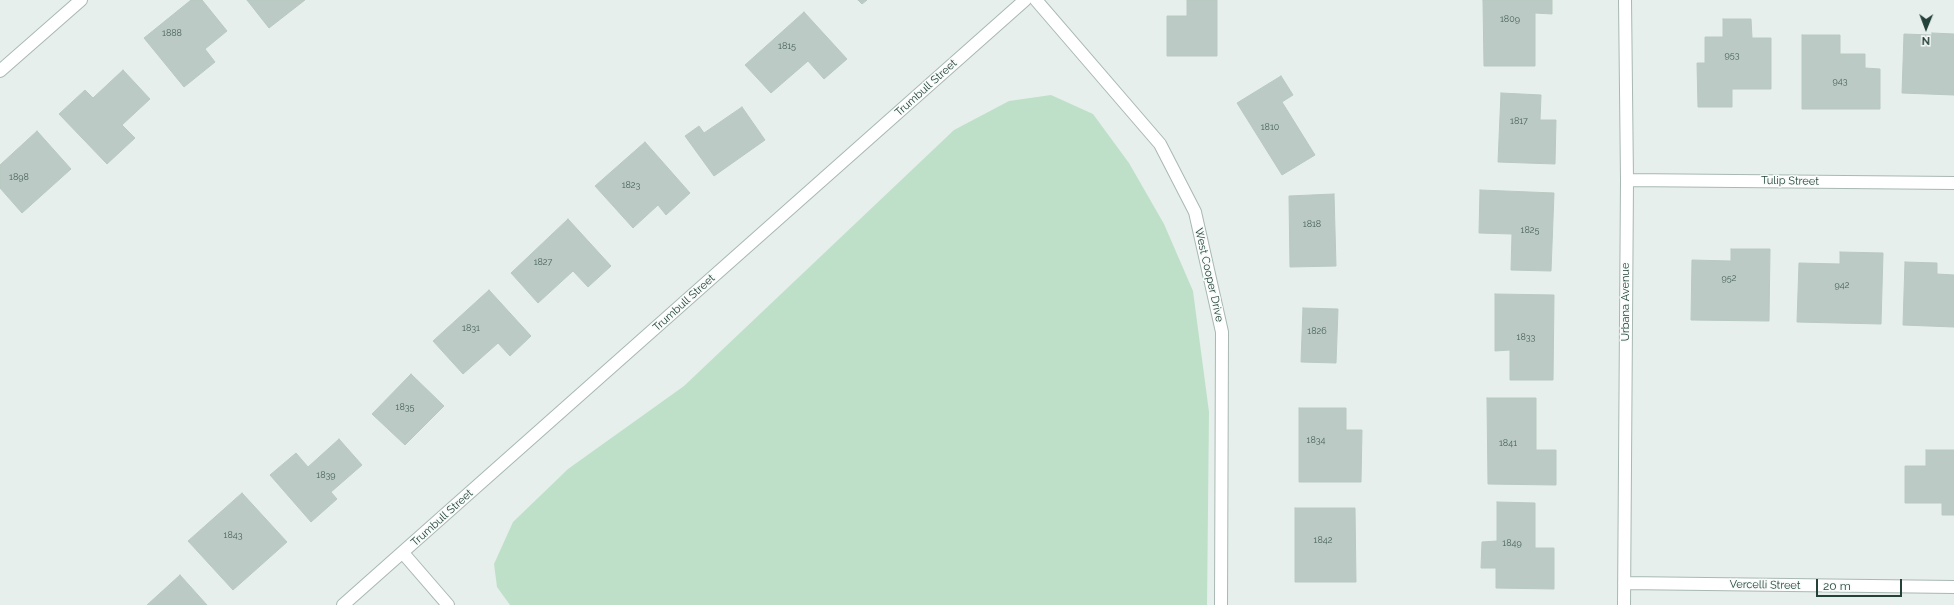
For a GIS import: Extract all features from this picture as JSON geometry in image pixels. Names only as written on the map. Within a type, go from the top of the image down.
[{"type":"street","points":[[0,71],[81,0]]},
{"type":"street","name":"Trumbull Street","points":[[343,605],[1025,0]]},
{"type":"street","name":"West Cooper Drive","points":[[1036,0],[1160,144],[1195,212],[1222,332],[1221,605]]},
{"type":"street","name":"Urbana Avenue","points":[[1624,605],[1626,180],[1625,0]]},
{"type":"street","name":"Tulip Street","points":[[1626,180],[1954,183]]},
{"type":"street","points":[[402,553],[448,605]]},
{"type":"street","name":"Vercelli Street","points":[[1624,583],[1954,587]]},
{"type":"green space","points":[[1051,95],[1093,114],[1129,163],[1164,224],[1193,291],[1209,412],[1207,605],[510,605],[497,587],[494,564],[513,522],[568,469],[684,386],[954,130],[1009,101]]},
{"type":"building","points":[[191,0],[202,0],[227,31],[205,49],[215,62],[184,87],[144,38]]},
{"type":"building","points":[[247,0],[305,0],[269,28]]},
{"type":"building","points":[[858,0],[867,0],[862,4]]},
{"type":"building","points":[[1187,0],[1217,0],[1217,56],[1167,56],[1167,16],[1187,16]]},
{"type":"building","points":[[1483,0],[1552,0],[1552,14],[1535,13],[1535,66],[1484,66]]},
{"type":"building","points":[[804,12],[847,59],[824,79],[808,61],[771,93],[745,65]]},
{"type":"building","points":[[1723,19],[1751,19],[1752,38],[1771,38],[1771,89],[1732,89],[1732,107],[1698,107],[1697,63],[1705,63],[1705,37],[1723,37]]},
{"type":"building","points":[[1932,33],[1954,34],[1954,95],[1902,93],[1904,34],[1932,35]]},
{"type":"building","points":[[1802,35],[1840,35],[1840,54],[1865,54],[1865,68],[1880,69],[1880,109],[1802,109]]},
{"type":"building","points":[[123,70],[150,99],[122,125],[135,138],[107,164],[59,114],[85,90],[93,98]]},
{"type":"building","points":[[1281,76],[1293,95],[1282,102],[1315,155],[1282,175],[1237,103]]},
{"type":"building","points":[[1501,93],[1541,95],[1540,120],[1556,120],[1555,164],[1498,162]]},
{"type":"building","points":[[742,107],[765,140],[714,176],[685,136],[699,126],[704,133]]},
{"type":"building","points":[[37,131],[71,169],[22,213],[0,188],[0,165]]},
{"type":"building","points":[[645,142],[690,193],[666,215],[658,205],[633,228],[595,186]]},
{"type":"building","points":[[1480,190],[1554,193],[1551,271],[1511,270],[1512,234],[1479,233]]},
{"type":"building","points":[[1334,194],[1336,266],[1290,267],[1289,196]]},
{"type":"building","points":[[568,219],[611,266],[588,287],[573,271],[538,303],[511,273]]},
{"type":"building","points":[[1731,249],[1770,249],[1769,321],[1691,320],[1692,260],[1731,261]]},
{"type":"building","points":[[1840,252],[1883,253],[1881,324],[1797,322],[1799,263],[1840,264]]},
{"type":"building","points":[[1905,262],[1937,263],[1937,274],[1954,275],[1954,327],[1903,325]]},
{"type":"building","points":[[489,290],[531,336],[510,356],[498,343],[463,374],[433,341]]},
{"type":"building","points":[[1495,294],[1554,295],[1553,380],[1510,380],[1510,350],[1495,351]]},
{"type":"building","points":[[1303,308],[1338,309],[1336,363],[1301,362]]},
{"type":"building","points":[[411,374],[444,406],[405,445],[372,414]]},
{"type":"building","points":[[1487,398],[1536,398],[1536,450],[1556,450],[1556,485],[1488,484]]},
{"type":"building","points":[[1299,408],[1346,408],[1346,430],[1362,430],[1361,482],[1299,482]]},
{"type":"building","points":[[339,439],[362,465],[331,492],[337,499],[311,522],[270,475],[296,453],[308,467]]},
{"type":"building","points":[[1926,450],[1954,450],[1954,515],[1942,515],[1942,503],[1905,503],[1905,466],[1926,466]]},
{"type":"building","points":[[242,493],[287,542],[233,590],[188,541]]},
{"type":"building","points":[[1497,502],[1535,503],[1535,548],[1554,548],[1554,589],[1496,588],[1496,568],[1481,568],[1482,542],[1497,541]]},
{"type":"building","points":[[1295,508],[1355,508],[1356,582],[1295,582]]},
{"type":"building","points":[[180,575],[207,605],[147,605]]}]
